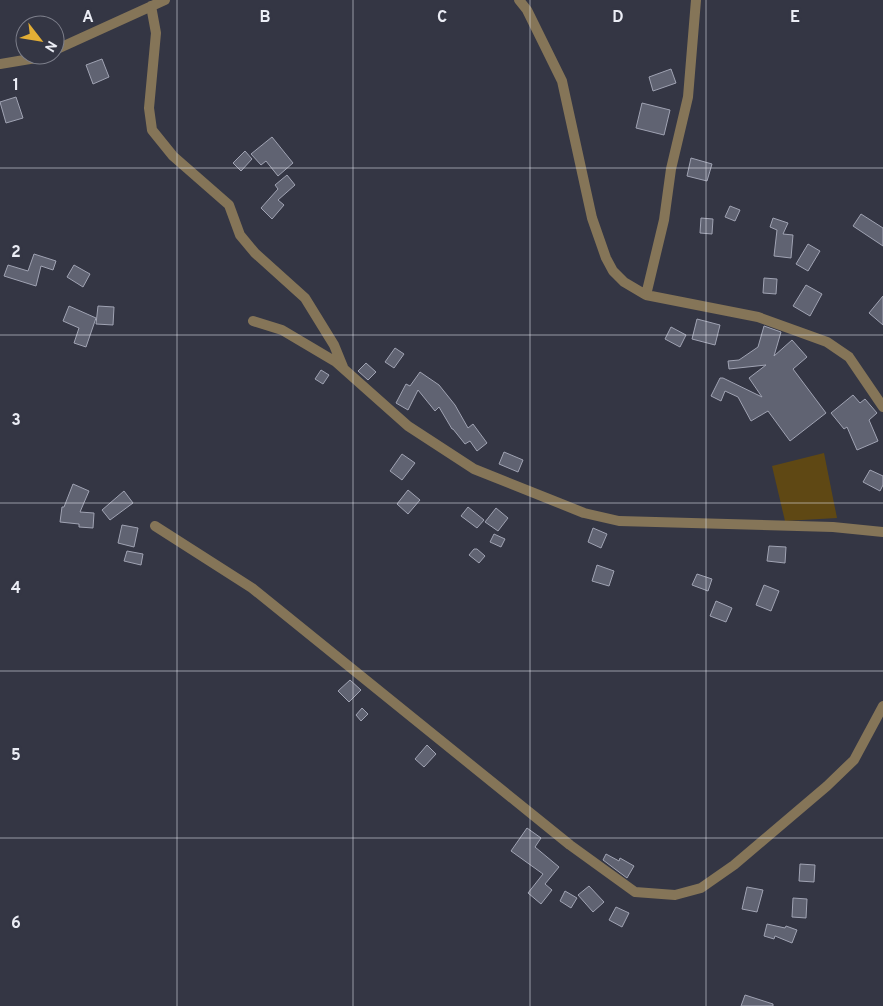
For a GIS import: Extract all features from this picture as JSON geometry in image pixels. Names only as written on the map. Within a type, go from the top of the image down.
[{"type":"street","points":[[65,45],[165,0]]},
{"type":"street","points":[[519,0],[527,10],[562,81],[592,218],[613,272],[624,282],[646,295],[758,317],[827,342],[849,357],[862,372],[883,407]]},
{"type":"street","points":[[646,295],[664,220],[671,169],[688,97],[696,0]]},
{"type":"street","points":[[151,6],[156,33],[149,108],[152,130],[173,156],[229,206],[240,235],[255,253],[305,298],[334,346],[344,370]]},
{"type":"street","points":[[0,64],[15,62]]},
{"type":"street","points":[[254,321],[282,330],[336,362],[408,426],[474,469],[584,513],[619,521],[833,527],[883,532]]},
{"type":"street","points":[[155,526],[252,588],[570,845],[635,892],[675,895],[701,888],[734,865],[828,786],[854,760],[883,706]]},
{"type":"shaded area","points":[[824,453],[837,518],[785,521],[772,466]]},
{"type":"building","points":[[102,59],[109,77],[93,84],[86,65]]},
{"type":"building","points":[[671,69],[676,83],[653,91],[649,77]]},
{"type":"building","points":[[16,97],[23,118],[6,123],[0,102]]},
{"type":"building","points":[[642,103],[670,110],[664,135],[636,128]]},
{"type":"building","points":[[272,137],[293,163],[278,176],[266,161],[261,165],[251,154]]},
{"type":"building","points":[[245,151],[252,159],[241,171],[233,163]]},
{"type":"building","points":[[691,158],[712,164],[707,181],[687,176]]},
{"type":"building","points":[[287,175],[295,185],[278,200],[284,205],[272,219],[261,208],[278,189],[275,185]]},
{"type":"building","points":[[730,206],[740,210],[735,221],[725,217]]},
{"type":"building","points":[[861,214],[883,228],[883,246],[853,226]]},
{"type":"building","points":[[701,218],[713,219],[712,234],[700,233]]},
{"type":"building","points":[[773,218],[788,223],[783,234],[793,235],[791,258],[774,256],[777,230],[770,227]]},
{"type":"building","points":[[808,244],[820,251],[808,271],[796,264]]},
{"type":"building","points":[[34,254],[56,261],[53,270],[41,266],[36,286],[4,276],[8,265],[28,271]]},
{"type":"building","points":[[74,265],[90,274],[83,287],[67,277]]},
{"type":"building","points":[[764,278],[777,279],[776,294],[763,293]]},
{"type":"building","points":[[806,285],[822,294],[810,316],[793,306]]},
{"type":"building","points":[[883,296],[883,325],[869,313]]},
{"type":"building","points":[[69,306],[96,318],[86,347],[74,343],[79,328],[63,321]]},
{"type":"building","points":[[98,306],[114,307],[113,325],[96,324]]},
{"type":"building","points":[[697,319],[720,325],[715,345],[692,339]]},
{"type":"building","points":[[764,326],[781,332],[774,356],[792,340],[807,357],[793,369],[826,413],[790,441],[768,411],[751,421],[738,397],[725,391],[721,401],[711,396],[720,378],[723,378],[762,397],[749,378],[766,365],[729,369],[728,361],[739,360],[758,347]]},
{"type":"building","points":[[671,327],[686,335],[680,347],[665,339]]},
{"type":"building","points":[[395,348],[404,354],[394,368],[385,362]]},
{"type":"building","points":[[366,363],[376,372],[368,380],[358,371]]},
{"type":"building","points":[[321,370],[329,375],[323,384],[315,379]]},
{"type":"building","points":[[420,372],[439,385],[455,405],[468,428],[473,424],[487,443],[477,451],[470,441],[465,444],[452,429],[439,407],[435,411],[418,390],[408,410],[396,403],[406,384],[410,386]]},
{"type":"building","points":[[853,395],[860,403],[865,399],[877,413],[869,420],[878,441],[857,450],[847,427],[844,429],[831,413]]},
{"type":"building","points":[[504,452],[523,460],[518,472],[499,464]]},
{"type":"building","points":[[402,454],[415,463],[402,480],[390,471]]},
{"type":"building","points":[[870,470],[883,476],[883,485],[880,491],[863,482]]},
{"type":"building","points":[[73,484],[89,491],[80,512],[94,513],[93,528],[79,527],[79,524],[60,522],[62,507],[64,507]]},
{"type":"building","points":[[408,490],[420,500],[408,514],[397,504]]},
{"type":"building","points":[[124,491],[133,503],[110,520],[102,510]]},
{"type":"building","points":[[468,507],[484,520],[477,528],[461,516]]},
{"type":"building","points":[[496,508],[508,518],[498,531],[485,522]]},
{"type":"building","points":[[122,525],[138,528],[134,547],[118,543]]},
{"type":"building","points":[[593,528],[607,534],[601,548],[588,542]]},
{"type":"building","points":[[494,534],[505,539],[501,547],[490,542]]},
{"type":"building","points":[[769,546],[786,547],[785,563],[767,561]]},
{"type":"building","points":[[474,549],[477,549],[485,556],[479,563],[469,555]]},
{"type":"building","points":[[127,551],[143,554],[141,565],[124,561]]},
{"type":"building","points":[[597,565],[614,571],[609,586],[592,581]]},
{"type":"building","points":[[697,574],[712,579],[708,591],[692,585]]},
{"type":"building","points":[[764,585],[779,591],[771,611],[756,605]]},
{"type":"building","points":[[716,601],[732,608],[726,622],[710,616]]},
{"type":"building","points":[[350,680],[361,690],[349,702],[338,691]]},
{"type":"building","points":[[362,708],[368,714],[361,721],[356,715]]},
{"type":"building","points":[[427,745],[436,754],[424,767],[415,759]]},
{"type":"building","points":[[527,828],[541,838],[535,847],[559,867],[545,884],[552,890],[541,904],[528,893],[543,874],[511,851]]},
{"type":"building","points":[[606,854],[619,861],[620,858],[634,866],[627,878],[603,860]]},
{"type":"building","points":[[800,864],[815,865],[814,882],[799,881]]},
{"type":"building","points":[[589,886],[604,902],[593,912],[578,895]]},
{"type":"building","points":[[747,887],[763,890],[757,912],[742,909]]},
{"type":"building","points":[[565,891],[577,898],[571,908],[560,901]]},
{"type":"building","points":[[793,898],[807,899],[806,918],[792,917]]},
{"type":"building","points":[[616,907],[629,913],[622,927],[609,920]]},
{"type":"building","points":[[767,924],[785,928],[786,926],[797,930],[792,943],[775,936],[774,939],[764,936]]},
{"type":"building","points":[[745,995],[773,1004],[773,1006],[741,1006]]}]
